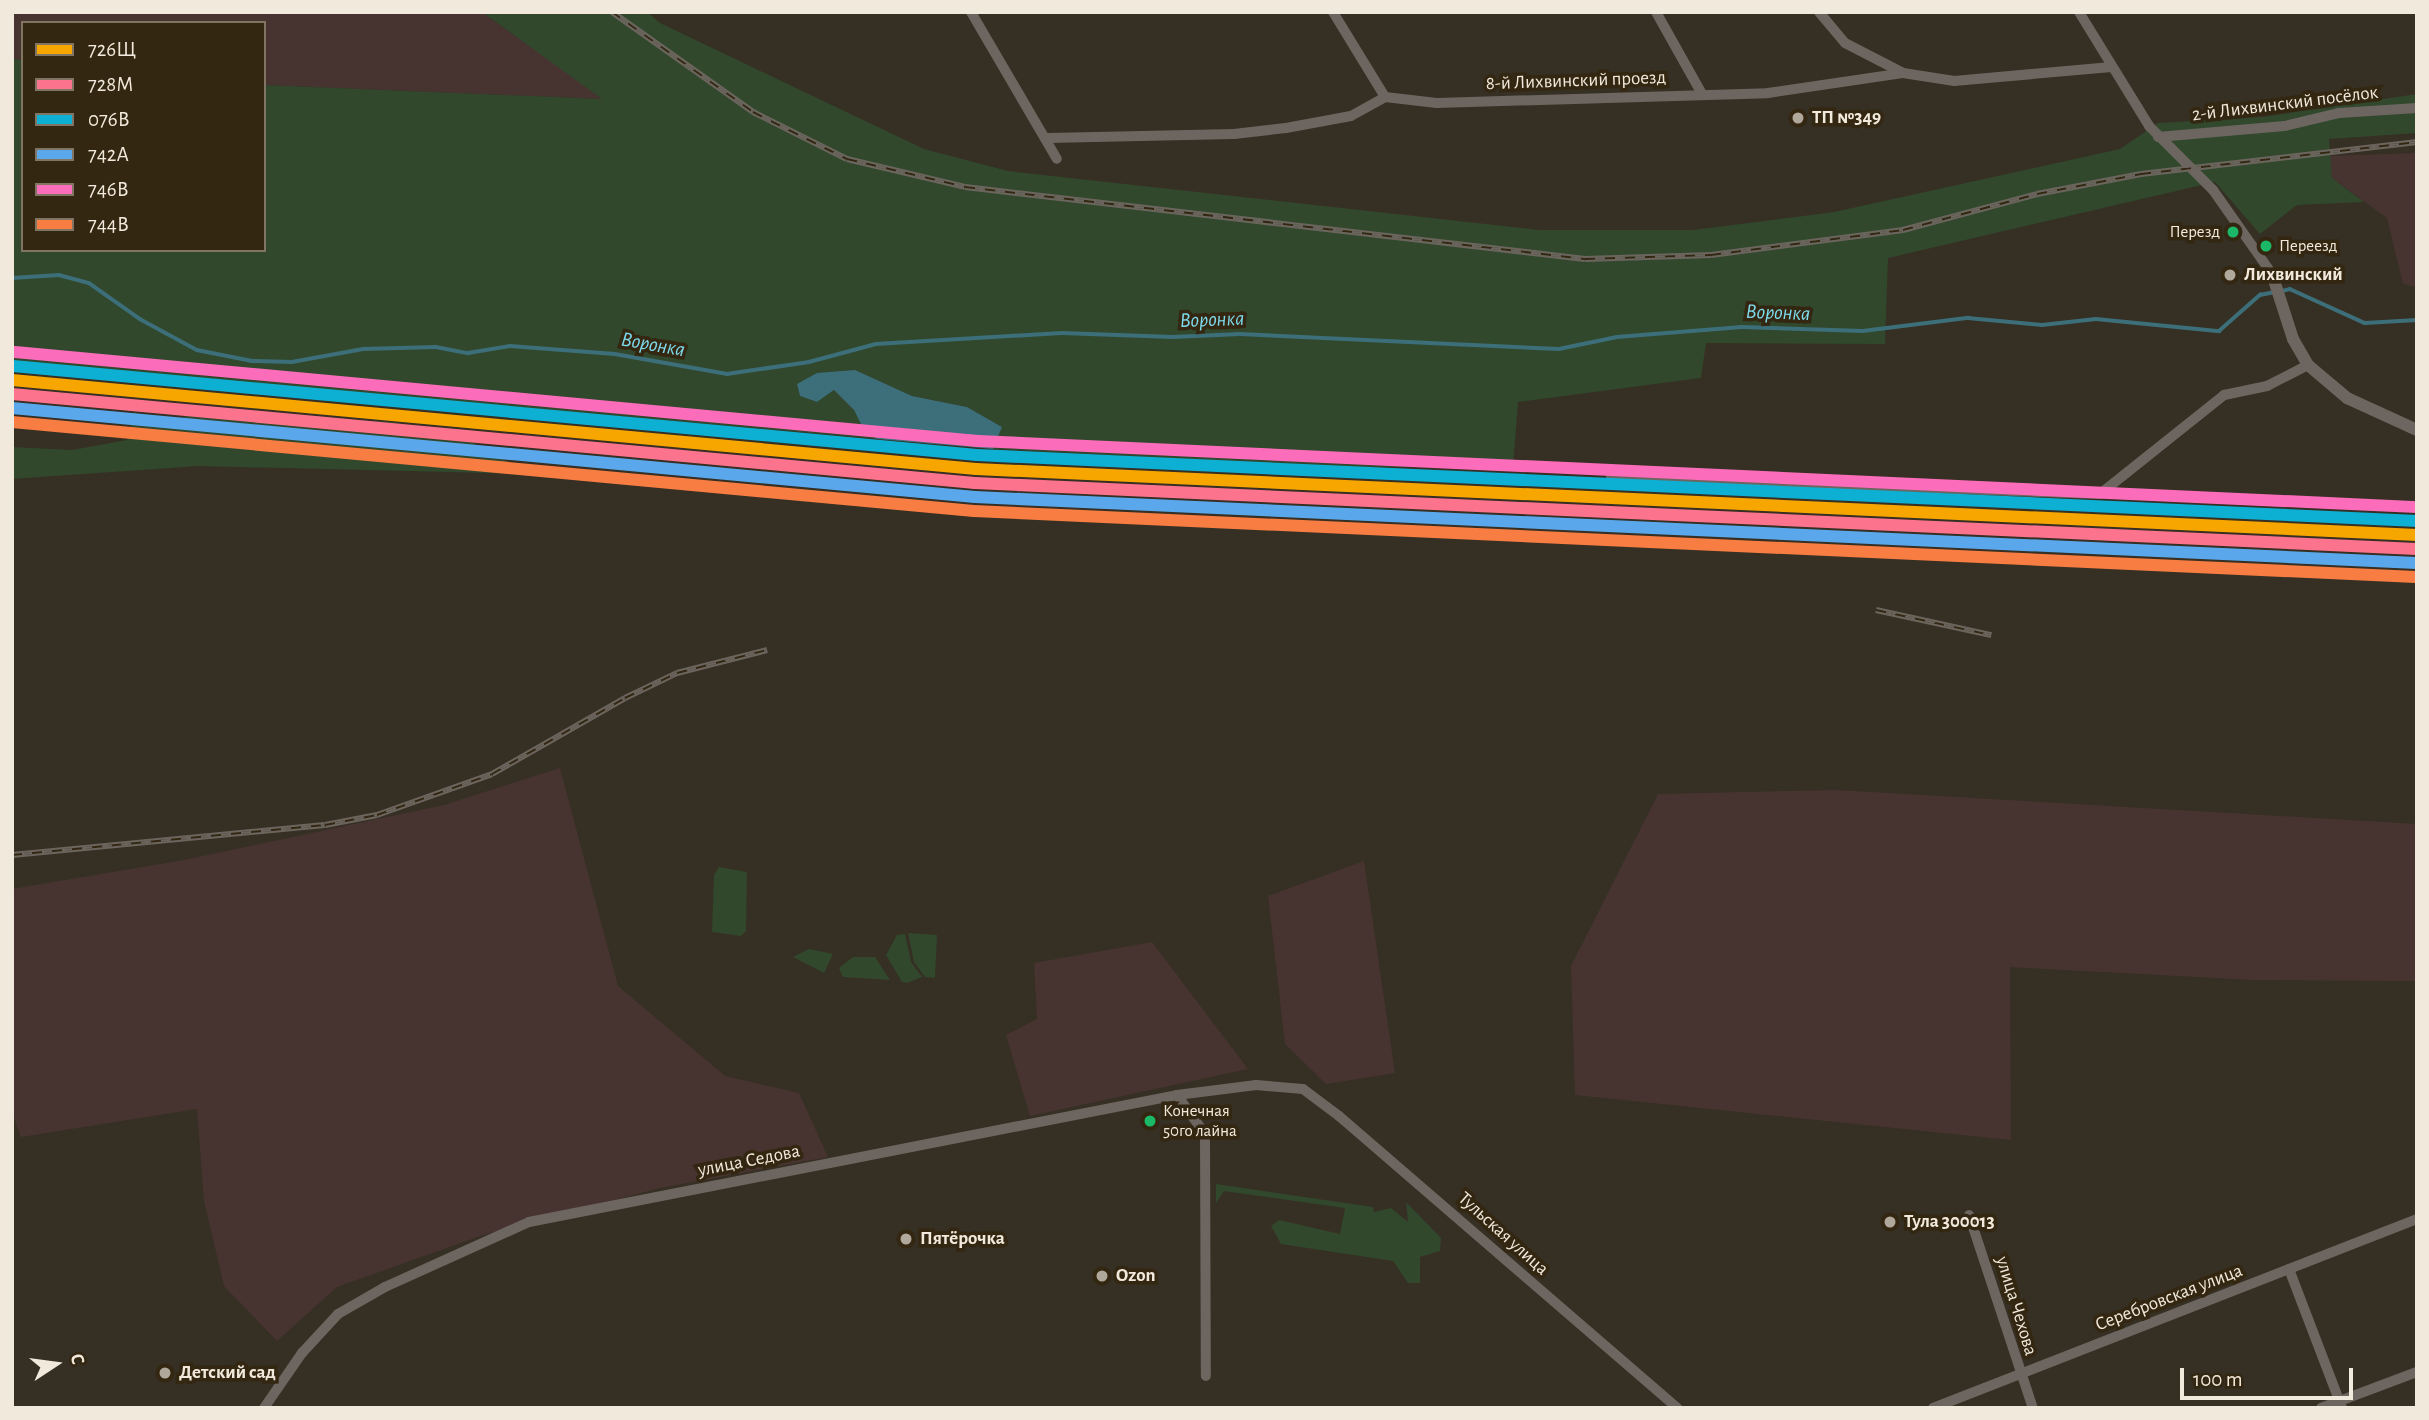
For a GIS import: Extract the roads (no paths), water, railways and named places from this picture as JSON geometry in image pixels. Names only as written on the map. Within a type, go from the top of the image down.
[{"type":"street","points":[[971,12],[1048,138],[1057,159]]},
{"type":"street","points":[[1048,138],[1234,134],[1345,118],[1385,97],[1333,12]]},
{"type":"street","points":[[1656,12],[1702,94]]},
{"type":"street","points":[[1819,12],[1845,43],[1903,73]]},
{"type":"street","points":[[2079,12],[2111,67],[2158,137],[2222,201],[2272,274],[2286,307],[2292,340],[2308,365],[2347,398],[2417,430]]},
{"type":"street","name":"8-й Лихвинский проезд","points":[[1385,97],[1437,103],[1791,91],[1903,73],[1954,81],[2111,67]]},
{"type":"street","name":"2-й Лихвинский посёлок","points":[[2158,137],[2285,126],[2339,113],[2417,108]]},
{"type":"street","points":[[1611,477],[2100,494],[2224,395],[2267,386],[2308,365]]},
{"type":"street","name":"улица Седова","points":[[264,1408],[302,1353],[338,1314],[385,1287],[529,1222],[1177,1095],[1256,1085],[1303,1090]]},
{"type":"street","name":"Тульская улица","points":[[1303,1090],[1436,1198],[1677,1408]]},
{"type":"street","points":[[1177,1095],[1205,1134],[1206,1376]]},
{"type":"street","name":"улица Чехова","points":[[1969,1215],[2033,1408]]},
{"type":"street","name":"Серебровская улица","points":[[1933,1408],[2417,1219]]},
{"type":"street","points":[[2289,1269],[2341,1404]]},
{"type":"street","points":[[2321,1408],[2341,1404],[2417,1372]]},
{"type":"water","points":[[855,370],[912,396],[967,407],[1002,427],[993,449],[877,439],[865,432],[854,410],[834,390],[817,402],[800,396],[797,384],[817,373]]},
{"type":"waterway","name":"Воронка","points":[[12,278],[59,275],[89,283],[140,319],[197,350],[252,361],[292,362],[363,349],[436,347],[468,353],[510,346],[615,354],[727,374],[809,362],[876,344],[1062,333],[1173,337],[1240,334],[1559,349],[1617,337],[1742,327],[1863,331],[1968,318],[2042,325],[2096,319],[2219,331],[2260,295],[2275,292]]},
{"type":"waterway","name":"Воронка","points":[[2282,291],[2290,289],[2365,323],[2417,320]]},
{"type":"railway","points":[[612,12],[753,112],[847,159],[965,187],[1585,259],[1711,255],[1903,230],[2037,194],[2141,174],[2417,142]]},
{"type":"railway","points":[[1876,610],[1991,635]]},
{"type":"railway","points":[[12,855],[325,825],[377,815],[492,774],[625,698],[677,673],[767,650]]},
{"type":"place","name":"ТП №349","points":[[1798,118]]},
{"type":"place","name":"Перезд","points":[[2233,232]]},
{"type":"place","name":"Переезд","points":[[2266,246]]},
{"type":"place","name":"Лихвинский","points":[[2230,275]]},
{"type":"place","name":"Конечная 50го лайна","points":[[1150,1121]]},
{"type":"place","name":"Тула 300013","points":[[1890,1222]]},
{"type":"place","name":"Пятёрочка","points":[[906,1239]]},
{"type":"place","name":"Ozon","points":[[1102,1276]]},
{"type":"place","name":"Детский сад","points":[[165,1373]]}]
